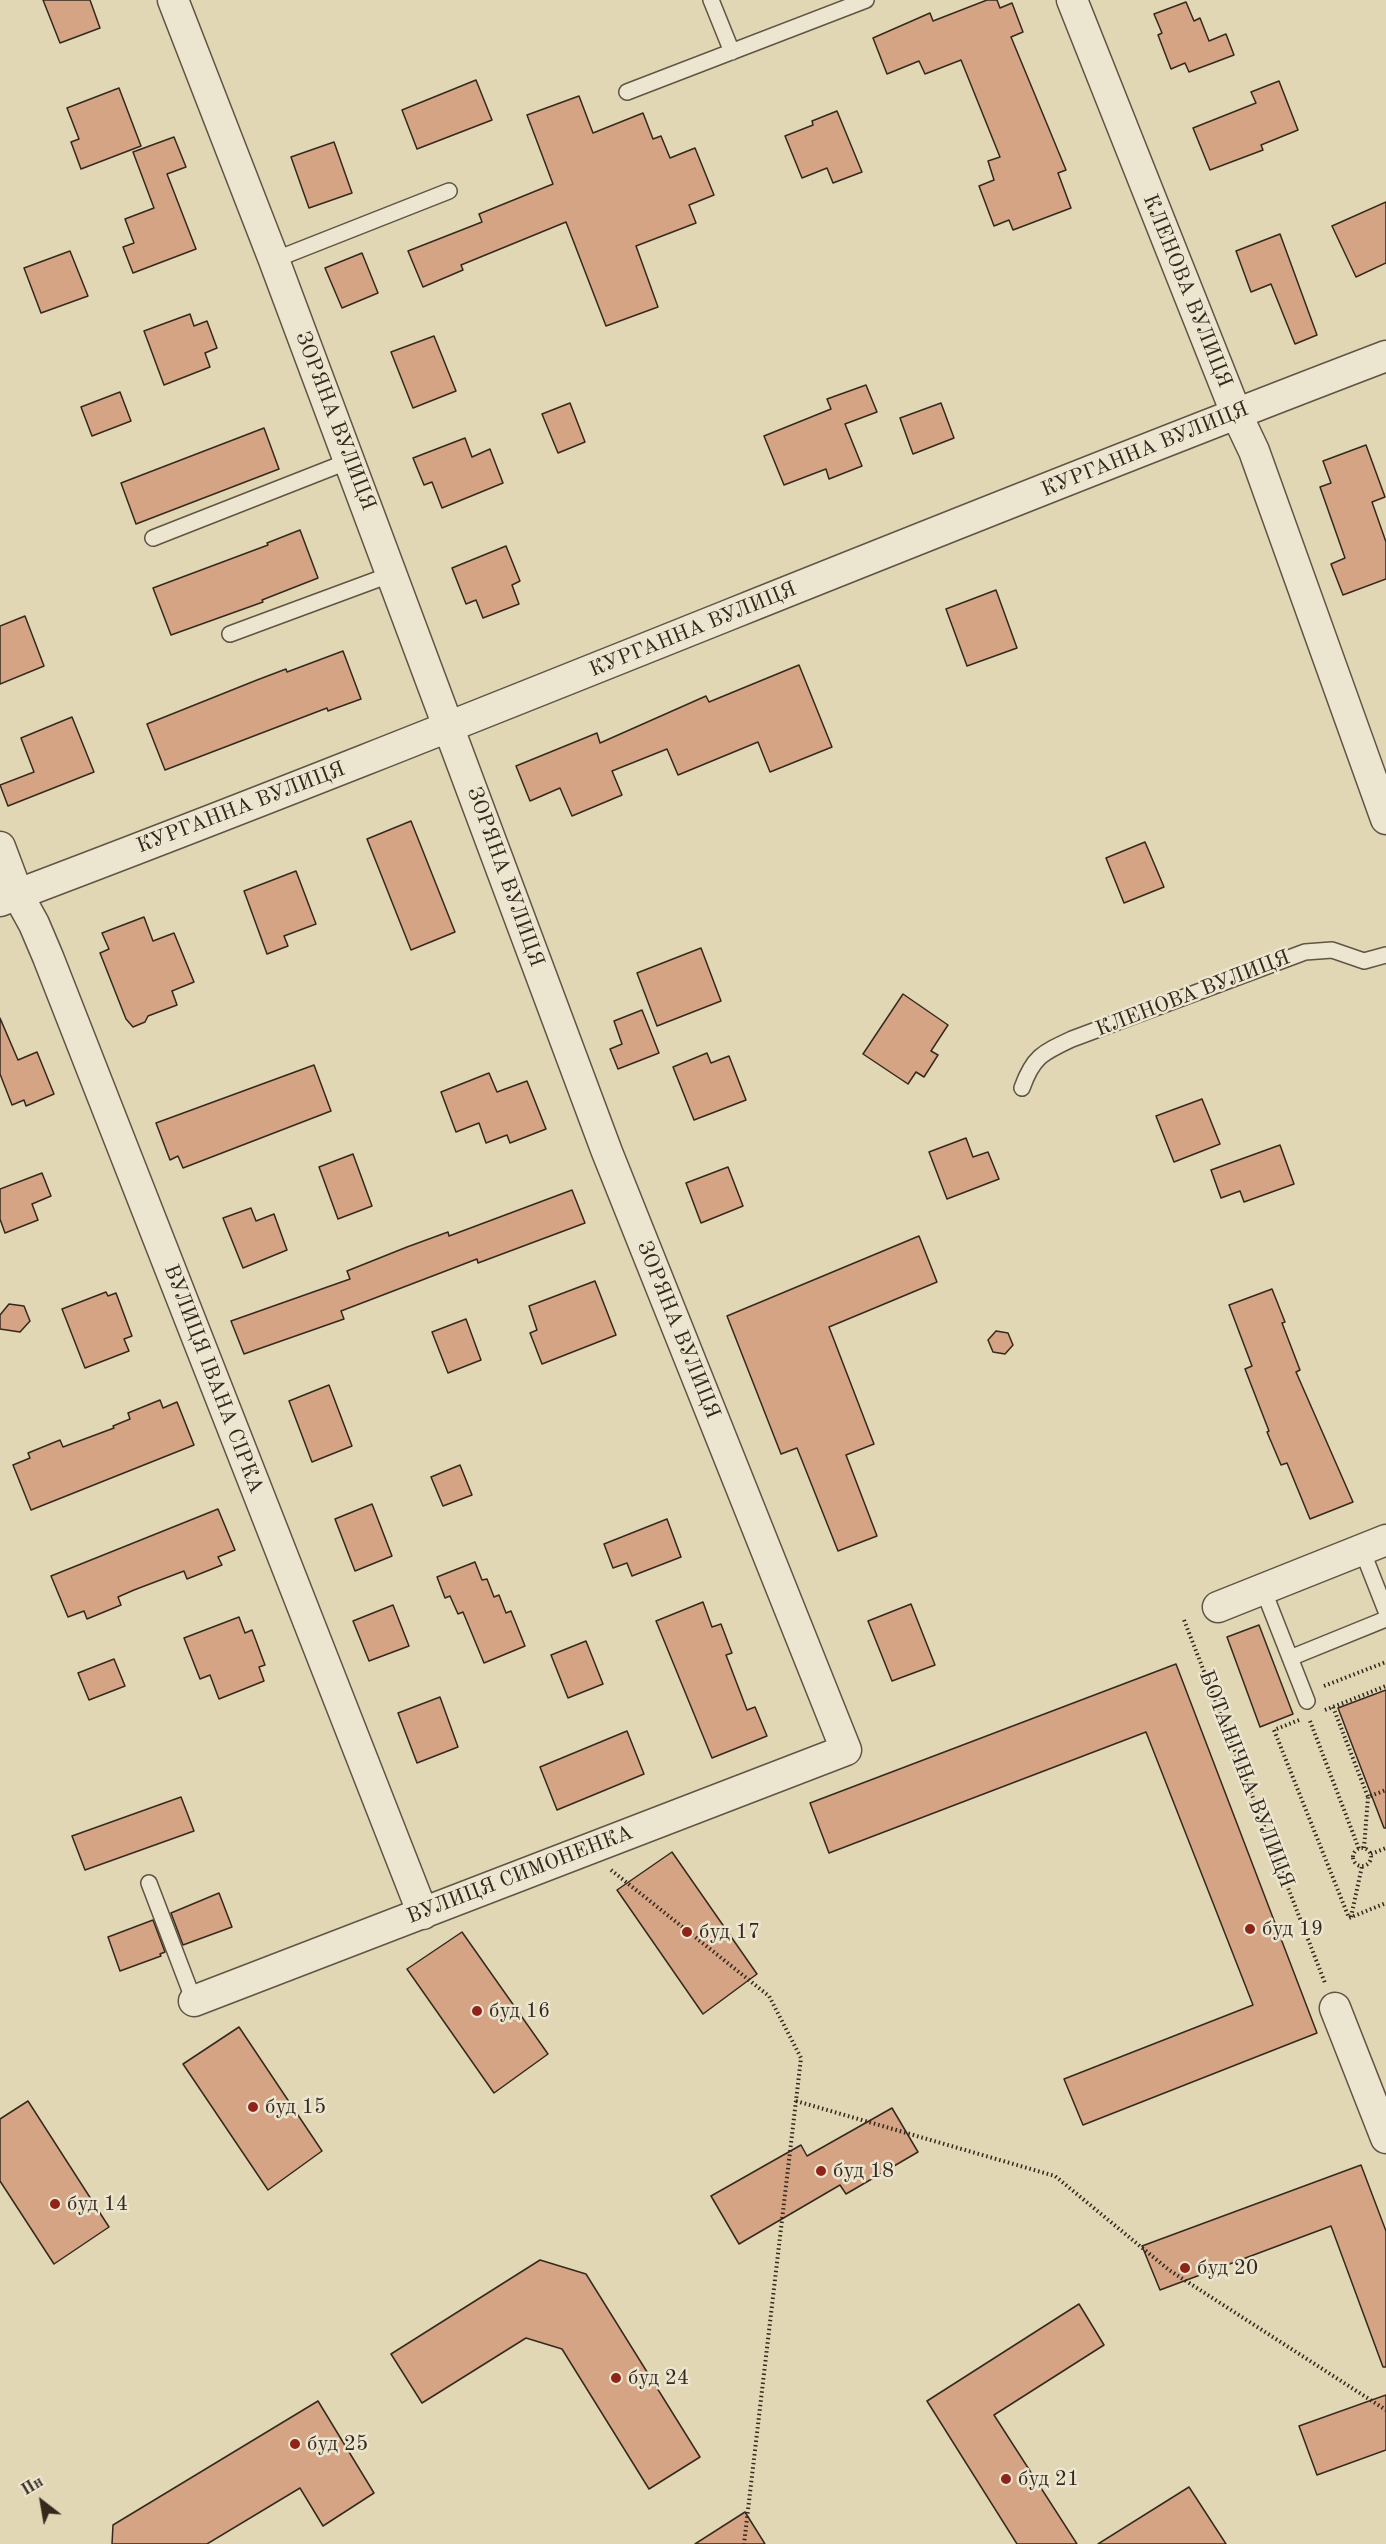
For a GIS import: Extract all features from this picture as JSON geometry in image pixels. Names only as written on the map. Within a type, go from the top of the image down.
[{"type":"street","name":"ЗОРЯНА ВУЛИЦЯ","points":[[173,0],[350,461],[607,1152],[846,1750]]},
{"type":"street","name":"КЛЕНОВА ВУЛИЦЯ","points":[[1072,0],[1236,413],[1254,451],[1386,819]]},
{"type":"street","name":"КУРГАННА ВУЛИЦЯ","points":[[9,898],[449,728],[1236,413],[1386,356]]},
{"type":"street","name":"ВУЛИЦЯ ІВАНА СІРКА","points":[[0,847],[9,898],[34,924],[423,1914]]},
{"type":"street","points":[[1218,1607],[1374,1545]]},
{"type":"street","name":"ВУЛИЦЯ СИМОНЕНКА","points":[[194,2001],[846,1750]]},
{"type":"street","points":[[1335,2008],[1386,2138]]},
{"type":"lane","points":[[711,0],[732,52]]},
{"type":"lane","points":[[627,92],[866,0]]},
{"type":"lane","points":[[274,260],[449,191]]},
{"type":"lane","points":[[153,538],[350,461]]},
{"type":"lane","points":[[230,634],[392,574]]},
{"type":"lane","name":"КЛЕНОВА ВУЛИЦЯ","points":[[1022,1088],[1029,1067],[1054,1048],[1305,952],[1332,950],[1364,961],[1386,955]]},
{"type":"lane","points":[[1374,1545],[1386,1611]]},
{"type":"lane","points":[[1263,1589],[1306,1704]]},
{"type":"lane","points":[[1290,1658],[1386,1619]]},
{"type":"lane","points":[[149,1882],[194,2001]]},
{"type":"path","name":"БОТАНІЧНА ВУЛИЦЯ","points":[[1184,1620],[1335,2008]]},
{"type":"path","points":[[1351,1917],[1349,1918],[1274,1730],[1306,1704],[1386,1662]]},
{"type":"path","points":[[1306,1704],[1332,1707],[1386,1686]]},
{"type":"path","points":[[1306,1704],[1361,1849],[1371,1854],[1386,1848]]},
{"type":"path","points":[[1332,1707],[1368,1797],[1361,1849],[1354,1856],[1354,1861],[1362,1866]]},
{"type":"path","points":[[1368,1797],[1386,1790]]},
{"type":"path","points":[[586,1850],[769,1996],[801,2058],[744,2544]]},
{"type":"path","points":[[1362,1866],[1370,1862],[1371,1854]]},
{"type":"path","points":[[1351,1917],[1362,1866]]},
{"type":"path","points":[[1351,1917],[1386,1903]]},
{"type":"path","points":[[796,2101],[1055,2176],[1169,2270],[1386,2410]]},
{"type":"building","points":[[43,0],[90,0],[100,28],[60,43]]},
{"type":"building","points":[[987,0],[997,0],[1000,8],[1012,3],[1023,32],[1011,37],[1066,170],[1058,173],[1071,208],[1013,230],[1009,220],[994,226],[979,186],[994,180],[988,161],[1000,157],[961,60],[925,74],[919,61],[887,74],[873,38],[930,13],[933,21]]},
{"type":"building","points":[[1186,2],[1194,21],[1200,18],[1209,41],[1226,34],[1234,55],[1189,72],[1185,63],[1171,69],[1158,35],[1162,33],[1154,14]]},
{"type":"building","points":[[476,80],[492,120],[417,149],[402,110]]},
{"type":"building","points":[[1279,81],[1298,130],[1261,145],[1263,150],[1210,170],[1193,128],[1256,103],[1251,92]]},
{"type":"building","points":[[119,88],[141,146],[81,169],[71,142],[79,139],[67,108]]},
{"type":"building","points":[[579,96],[593,133],[643,113],[653,139],[661,136],[670,158],[695,148],[714,195],[689,205],[696,223],[636,246],[658,307],[606,326],[566,222],[461,265],[463,270],[423,287],[408,251],[482,222],[479,214],[553,184],[527,115]]},
{"type":"building","points":[[837,111],[862,172],[833,183],[827,168],[802,178],[785,136],[813,125],[812,121]]},
{"type":"building","points":[[174,137],[186,167],[167,174],[196,249],[133,273],[123,247],[134,243],[125,219],[154,208],[133,152]]},
{"type":"building","points":[[334,142],[352,193],[309,208],[291,157]]},
{"type":"building","points":[[1386,202],[1386,263],[1356,277],[1332,226]]},
{"type":"building","points":[[1280,234],[1317,335],[1295,344],[1271,284],[1251,292],[1236,251]]},
{"type":"building","points":[[70,251],[88,296],[41,313],[24,268]]},
{"type":"building","points":[[362,253],[378,293],[342,308],[325,268]]},
{"type":"building","points":[[190,314],[194,326],[207,321],[217,348],[205,353],[210,367],[164,385],[144,331]]},
{"type":"building","points":[[434,336],[456,391],[413,408],[391,352]]},
{"type":"building","points":[[866,385],[877,412],[845,424],[862,466],[829,479],[826,469],[784,485],[764,436],[831,409],[827,399]]},
{"type":"building","points":[[120,392],[131,421],[92,436],[81,407]]},
{"type":"building","points":[[570,403],[585,442],[558,453],[542,414]]},
{"type":"building","points":[[941,403],[954,438],[913,454],[900,418]]},
{"type":"building","points":[[264,428],[279,469],[136,524],[121,483]]},
{"type":"building","points":[[465,438],[472,457],[490,449],[503,483],[442,508],[432,482],[424,485],[413,458]]},
{"type":"building","points":[[1366,445],[1385,497],[1372,502],[1386,542],[1386,579],[1343,595],[1331,564],[1345,558],[1320,487],[1331,483],[1323,461]]},
{"type":"building","points":[[300,530],[318,578],[262,600],[263,602],[171,635],[153,588],[268,545],[267,543]]},
{"type":"building","points":[[506,546],[520,581],[512,585],[519,604],[483,618],[476,600],[466,604],[452,568]]},
{"type":"building","points":[[996,590],[1017,648],[967,666],[946,609]]},
{"type":"building","points":[[25,616],[44,666],[0,684],[0,626]]},
{"type":"building","points":[[343,651],[361,699],[328,711],[327,708],[165,770],[147,724],[286,669],[287,672]]},
{"type":"building","points":[[799,665],[832,747],[770,772],[758,742],[678,775],[667,749],[612,771],[622,795],[572,816],[560,788],[530,801],[516,766],[597,733],[600,743],[706,696],[709,702]]},
{"type":"building","points":[[72,717],[94,772],[8,806],[0,785],[34,772],[21,738]]},
{"type":"building","points":[[411,821],[455,932],[411,950],[367,839]]},
{"type":"building","points":[[1145,842],[1164,887],[1124,903],[1106,858]]},
{"type":"building","points":[[296,871],[316,924],[284,936],[288,946],[267,954],[244,891]]},
{"type":"building","points":[[144,917],[153,941],[174,933],[194,982],[172,991],[177,1005],[148,1016],[145,1022],[133,1027],[126,1019],[100,953],[109,949],[102,933]]},
{"type":"building","points":[[701,948],[721,1001],[657,1026],[637,973]]},
{"type":"building","points":[[903,994],[948,1025],[931,1051],[938,1055],[924,1077],[916,1072],[908,1084],[863,1054]]},
{"type":"building","points":[[642,1010],[659,1053],[618,1069],[610,1049],[622,1044],[614,1021]]},
{"type":"building","points":[[0,1018],[18,1060],[37,1052],[54,1094],[26,1106],[24,1100],[12,1105],[0,1074]]},
{"type":"building","points":[[707,1053],[711,1063],[729,1056],[746,1100],[694,1120],[673,1067]]},
{"type":"building","points":[[314,1065],[331,1111],[183,1168],[178,1156],[170,1160],[156,1123]]},
{"type":"building","points":[[489,1073],[497,1092],[527,1081],[546,1129],[510,1143],[507,1135],[486,1143],[479,1123],[456,1132],[441,1092]]},
{"type":"building","points":[[1202,1099],[1220,1144],[1174,1162],[1156,1116]]},
{"type":"building","points":[[966,1138],[973,1157],[988,1152],[999,1179],[947,1199],[929,1152]]},
{"type":"building","points":[[1280,1145],[1294,1184],[1244,1202],[1240,1191],[1221,1198],[1211,1170]]},
{"type":"building","points":[[353,1154],[372,1206],[338,1219],[319,1167]]},
{"type":"building","points":[[728,1167],[743,1206],[701,1223],[686,1183]]},
{"type":"building","points":[[42,1173],[51,1196],[32,1204],[38,1220],[5,1233],[0,1219],[0,1189]]},
{"type":"building","points":[[572,1190],[585,1223],[478,1263],[477,1259],[341,1311],[344,1319],[244,1354],[231,1321],[350,1279],[347,1271],[407,1247],[448,1232],[449,1236]]},
{"type":"building","points":[[251,1208],[256,1221],[274,1214],[287,1250],[243,1268],[223,1218]]},
{"type":"building","points":[[919,1236],[937,1282],[829,1327],[874,1444],[846,1455],[877,1536],[838,1551],[797,1448],[781,1454],[727,1316]]},
{"type":"building","points":[[595,1281],[616,1335],[542,1364],[530,1333],[537,1330],[529,1306]]},
{"type":"building","points":[[1272,1289],[1300,1370],[1296,1372],[1353,1502],[1310,1519],[1287,1463],[1281,1465],[1267,1432],[1269,1431],[1245,1369],[1252,1366],[1229,1305]]},
{"type":"building","points":[[106,1292],[108,1296],[116,1293],[132,1336],[124,1339],[129,1351],[85,1368],[62,1309]]},
{"type":"building","points":[[9,1304],[24,1306],[30,1321],[20,1332],[0,1329],[0,1315]]},
{"type":"building","points":[[466,1319],[481,1360],[448,1373],[432,1332]]},
{"type":"building","points":[[996,1331],[1008,1333],[1013,1345],[1005,1354],[993,1352],[988,1340]]},
{"type":"building","points":[[329,1385],[352,1446],[312,1462],[289,1401]]},
{"type":"building","points":[[160,1400],[163,1408],[177,1402],[194,1445],[31,1510],[13,1465],[30,1458],[28,1453],[60,1440],[63,1447],[114,1428],[113,1426],[130,1419],[128,1413]]},
{"type":"building","points":[[460,1465],[472,1495],[443,1506],[431,1477]]},
{"type":"building","points":[[372,1504],[392,1556],[355,1571],[335,1519]]},
{"type":"building","points":[[218,1509],[235,1550],[218,1557],[222,1565],[187,1579],[184,1571],[134,1590],[118,1597],[121,1605],[87,1619],[84,1611],[68,1617],[51,1576]]},
{"type":"building","points":[[667,1519],[681,1557],[632,1576],[627,1563],[613,1568],[604,1544]]},
{"type":"building","points":[[475,1562],[482,1580],[487,1579],[494,1597],[499,1595],[506,1613],[511,1611],[525,1646],[484,1663],[463,1612],[458,1614],[450,1596],[445,1598],[437,1577]]},
{"type":"building","points":[[703,1602],[712,1627],[721,1624],[732,1653],[726,1655],[747,1710],[755,1707],[767,1736],[712,1758],[656,1621]]},
{"type":"building","points":[[911,1604],[935,1665],[892,1681],[868,1621]]},
{"type":"building","points":[[393,1605],[409,1646],[369,1661],[353,1621]]},
{"type":"building","points":[[239,1617],[245,1633],[252,1630],[265,1665],[259,1667],[264,1681],[219,1699],[210,1675],[200,1679],[184,1638]]},
{"type":"building","points":[[1259,1625],[1293,1714],[1260,1727],[1227,1637]]},
{"type":"building","points":[[586,1641],[603,1684],[568,1698],[551,1655]]},
{"type":"building","points":[[114,1659],[125,1686],[89,1700],[78,1673]]},
{"type":"building","name":"буд 19","points":[[1176,1664],[1317,2033],[1083,2125],[1064,2079],[1253,2005],[1146,1732],[829,1853],[810,1803]]},
{"type":"building","points":[[1386,1690],[1386,1828],[1384,1828],[1338,1708]]},
{"type":"building","points":[[440,1697],[458,1747],[417,1763],[398,1713]]},
{"type":"building","points":[[627,1731],[644,1774],[557,1810],[540,1767]]},
{"type":"building","points":[[181,1797],[194,1831],[85,1870],[72,1836]]},
{"type":"building","name":"буд 17","points":[[672,1852],[757,1974],[703,2014],[617,1890]]},
{"type":"building","points":[[219,1893],[232,1927],[183,1945],[171,1913]]},
{"type":"building","points":[[153,1920],[165,1952],[160,1954],[161,1956],[120,1971],[108,1937]]},
{"type":"building","name":"буд 16","points":[[462,1932],[548,2054],[494,2093],[407,1969]]},
{"type":"building","name":"буд 15","points":[[239,2027],[322,2151],[268,2190],[183,2064]]},
{"type":"building","name":"буд 14","points":[[28,2101],[109,2227],[54,2264],[0,2181],[0,2119]]},
{"type":"building","name":"буд 18","points":[[892,2108],[918,2152],[846,2194],[840,2185],[739,2244],[711,2196],[801,2145],[807,2156]]},
{"type":"building","name":"буд 20","points":[[1361,2165],[1386,2231],[1386,2367],[1383,2367],[1331,2226],[1160,2290],[1142,2246]]},
{"type":"building","name":"буд 24","points":[[540,2260],[586,2274],[700,2457],[649,2489],[562,2349],[526,2338],[422,2403],[391,2354]]},
{"type":"building","name":"буд 21","points":[[1079,2304],[1104,2345],[994,2415],[1077,2544],[1017,2544],[927,2401]]},
{"type":"building","points":[[1386,2395],[1386,2450],[1317,2475],[1299,2426]]},
{"type":"building","name":"буд 25","points":[[318,2401],[374,2493],[323,2526],[300,2488],[207,2544],[112,2544],[113,2525]]},
{"type":"building","name":"буд 21","points":[[1189,2487],[1226,2544],[1098,2544]]},
{"type":"building","points":[[745,2512],[765,2544],[695,2544]]},
{"type":"place","name":"буд 19","points":[[1250,1929]]},
{"type":"place","name":"буд 17","points":[[687,1932]]},
{"type":"place","name":"буд 16","points":[[477,2011]]},
{"type":"place","name":"буд 15","points":[[253,2107]]},
{"type":"place","name":"буд 18","points":[[821,2171]]},
{"type":"place","name":"буд 14","points":[[55,2204]]},
{"type":"place","name":"буд 20","points":[[1185,2268]]},
{"type":"place","name":"буд 24","points":[[616,2378]]},
{"type":"place","name":"буд 25","points":[[295,2444]]},
{"type":"place","name":"буд 21","points":[[1006,2479]]}]
